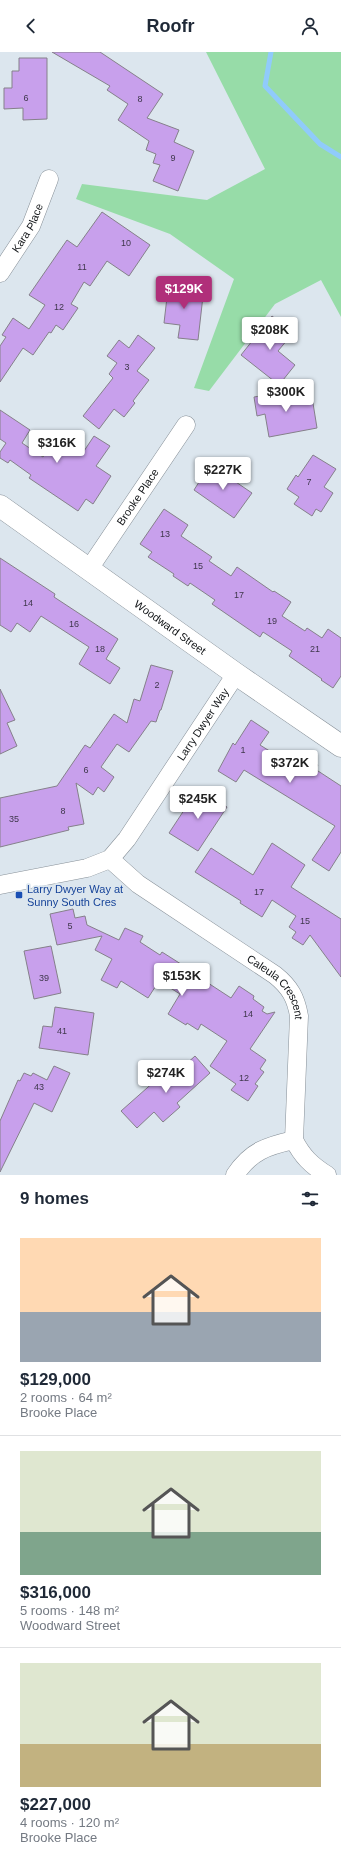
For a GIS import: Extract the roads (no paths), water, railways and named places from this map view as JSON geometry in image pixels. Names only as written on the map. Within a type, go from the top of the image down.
[{"type":"street","name":"Kara Place","points":[[0,273],[31,226],[49,179]]},
{"type":"street","name":"Brooke Place","points":[[89,569],[186,425]]},
{"type":"street","name":"Woodward Street","points":[[0,506],[236,674],[341,746]]},
{"type":"street","name":"Larry Dwyer Way","points":[[0,885],[87,868],[110,859],[127,839],[236,674]]},
{"type":"street","name":"Caleula Crescent","points":[[110,859],[138,884],[286,983],[292,992],[299,1016],[294,1140]]},
{"type":"street","points":[[235,1175],[247,1159],[256,1152],[273,1145],[294,1140],[300,1153],[327,1175]]},
{"type":"waterway","points":[[271,52],[265,86],[320,144],[341,157]]},
{"type":"place","name":"Larry Dwyer Way at Sunny South Cres","points":[[19,895]]}]
